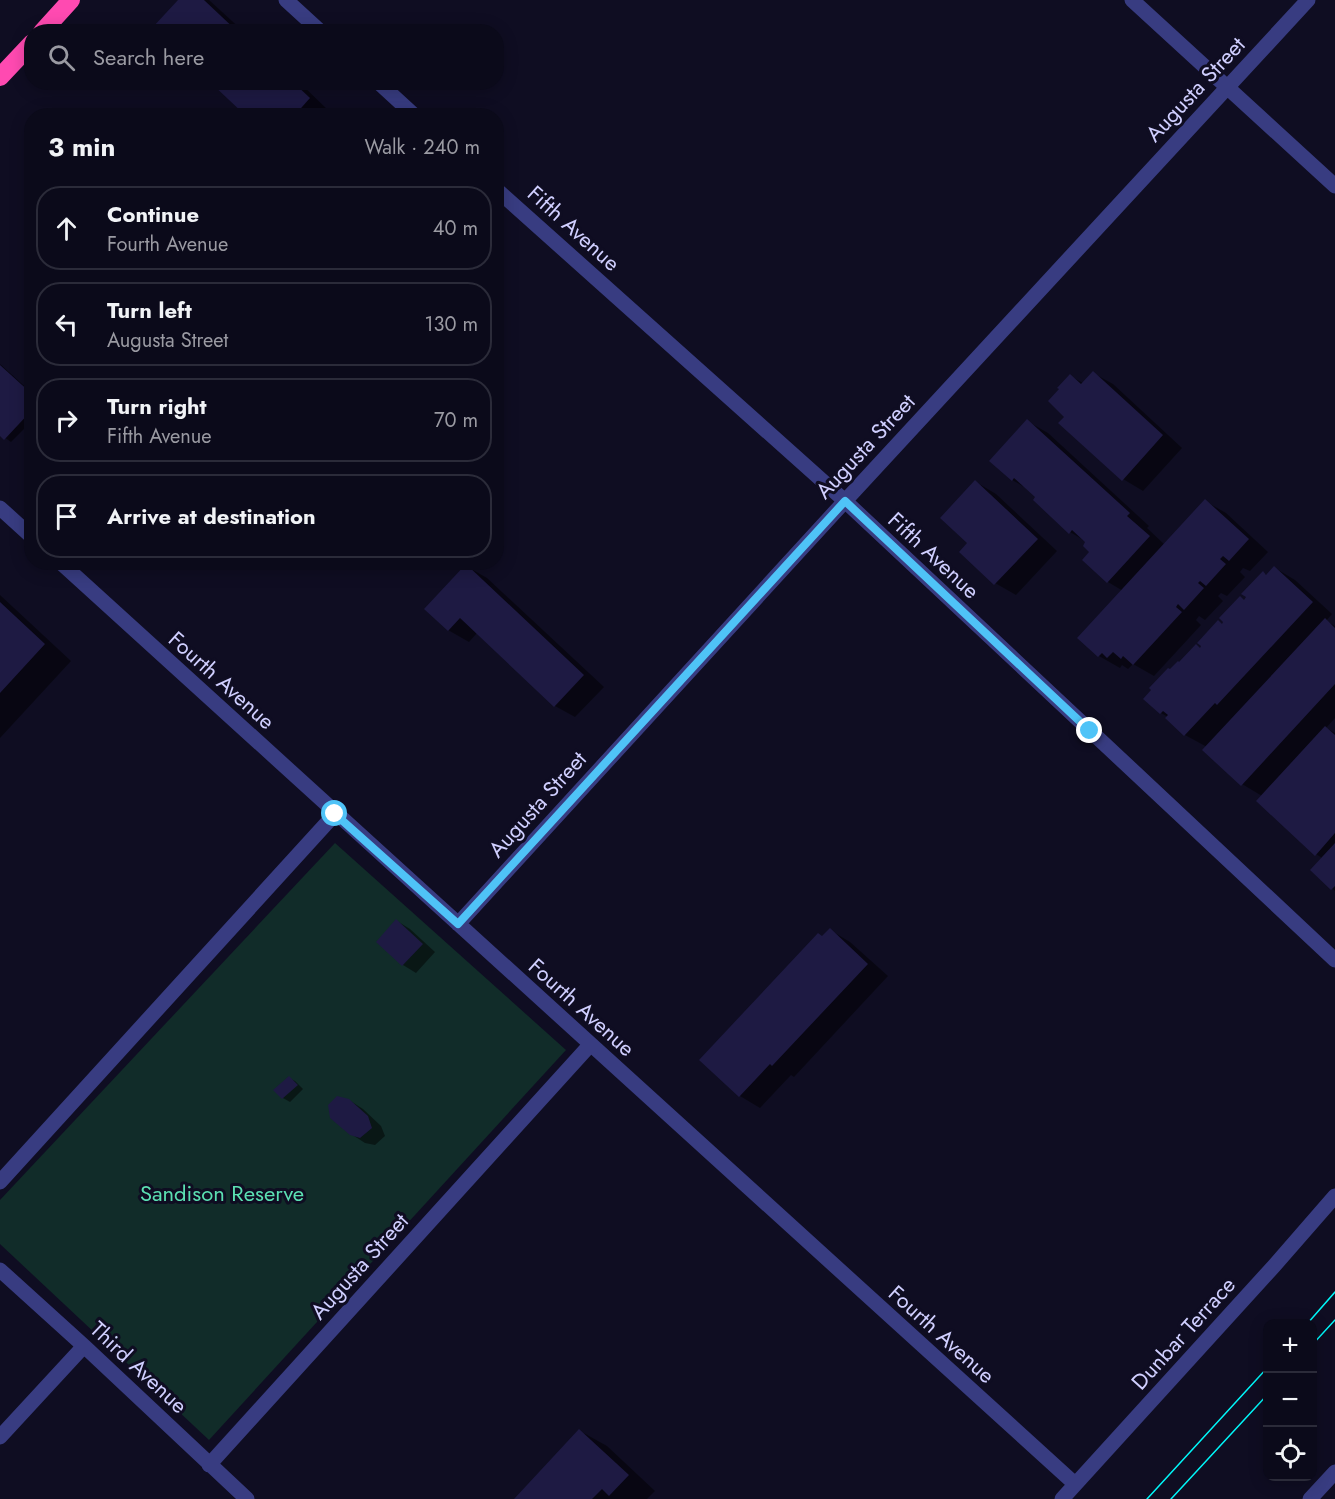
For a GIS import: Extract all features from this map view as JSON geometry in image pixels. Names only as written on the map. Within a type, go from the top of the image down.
[{"type":"highway","points":[[50,24],[72,0]]},
{"type":"highway","points":[[0,77],[24,52]]},
{"type":"street","points":[[286,0],[312,24]]},
{"type":"street","points":[[1132,0],[1335,186]]},
{"type":"street","name":"Augusta Street","points":[[458,924],[1308,0]]},
{"type":"street","points":[[387,90],[406,108]]},
{"type":"street","name":"Fifth Avenue","points":[[504,196],[845,501],[1335,960]]},
{"type":"street","points":[[0,508],[24,530]]},
{"type":"street","name":"Fourth Avenue","points":[[69,570],[1075,1484]]},
{"type":"street","points":[[0,1182],[335,814]]},
{"type":"street","name":"Augusta Street","points":[[209,1465],[590,1045]]},
{"type":"street","name":"Dunbar Terrace","points":[[1062,1499],[1335,1196]]},
{"type":"street","name":"Third Avenue","points":[[0,1270],[247,1499]]},
{"type":"street","points":[[0,1437],[84,1346]]},
{"type":"street","points":[[1310,1499],[1335,1472]]},
{"type":"green space","name":"Sandison Reserve","points":[[335,843],[566,1050],[209,1440],[0,1244],[0,1200]]},
{"type":"building","points":[[178,0],[204,0],[230,24],[156,24]]},
{"type":"building","points":[[218,90],[302,90],[310,98],[301,108],[238,108]]},
{"type":"building","points":[[0,365],[24,387],[24,419],[4,440],[0,436]]},
{"type":"building","points":[[1093,371],[1163,435],[1122,481],[1058,423],[1064,417],[1048,401],[1070,374],[1081,384]]},
{"type":"building","points":[[1027,419],[1130,513],[1127,516],[1150,536],[1107,583],[1082,560],[1089,552],[1083,546],[1085,542],[1072,530],[1069,534],[1033,500],[1035,497],[1014,478],[1012,481],[989,461]]},
{"type":"building","points":[[975,480],[1038,539],[994,585],[959,552],[967,543],[940,518]]},
{"type":"building","points":[[1205,499],[1249,539],[1229,561],[1223,556],[1220,559],[1226,564],[1206,586],[1200,581],[1198,583],[1204,588],[1184,610],[1178,604],[1176,607],[1182,612],[1133,665],[1123,656],[1121,659],[1113,652],[1107,658],[1102,653],[1098,657],[1077,638]]},
{"type":"building","points":[[1274,566],[1313,602],[1217,705],[1215,703],[1184,736],[1165,718],[1168,715],[1163,711],[1160,714],[1143,699],[1151,690],[1149,688],[1168,668],[1170,669],[1179,662],[1196,644],[1200,648],[1201,646],[1197,643],[1218,620],[1222,624],[1219,618],[1240,596],[1244,600],[1246,597],[1241,594],[1263,571],[1266,575]]},
{"type":"building","points":[[460,570],[472,570],[584,675],[554,707],[460,618],[448,631],[424,609]]},
{"type":"building","points":[[0,602],[45,644],[0,693]]},
{"type":"building","points":[[1325,618],[1335,628],[1335,684],[1241,786],[1202,750]]},
{"type":"building","points":[[1325,726],[1335,735],[1335,833],[1315,856],[1256,801]]},
{"type":"building","points":[[1335,843],[1335,886],[1331,890],[1310,870]]},
{"type":"building","points":[[396,919],[423,944],[402,966],[376,942]]},
{"type":"building","points":[[830,928],[868,964],[772,1066],[770,1064],[739,1097],[699,1060],[818,933],[822,936]]},
{"type":"building","points":[[289,1076],[298,1085],[282,1099],[273,1090]]},
{"type":"building","points":[[337,1096],[349,1099],[368,1116],[372,1128],[360,1138],[350,1135],[330,1118],[328,1105]]},
{"type":"building","points":[[579,1429],[629,1475],[609,1496],[602,1489],[592,1499],[514,1499]]},
{"type":"tram line","points":[[1311,1319],[1335,1292]]},
{"type":"tram line","points":[[1317,1340],[1335,1320]]},
{"type":"tram line","points":[[1147,1499],[1263,1372]]},
{"type":"tram line","points":[[1171,1499],[1263,1399]]},
{"type":"route","points":[[335,814],[458,924],[845,501],[1090,731]]}]
